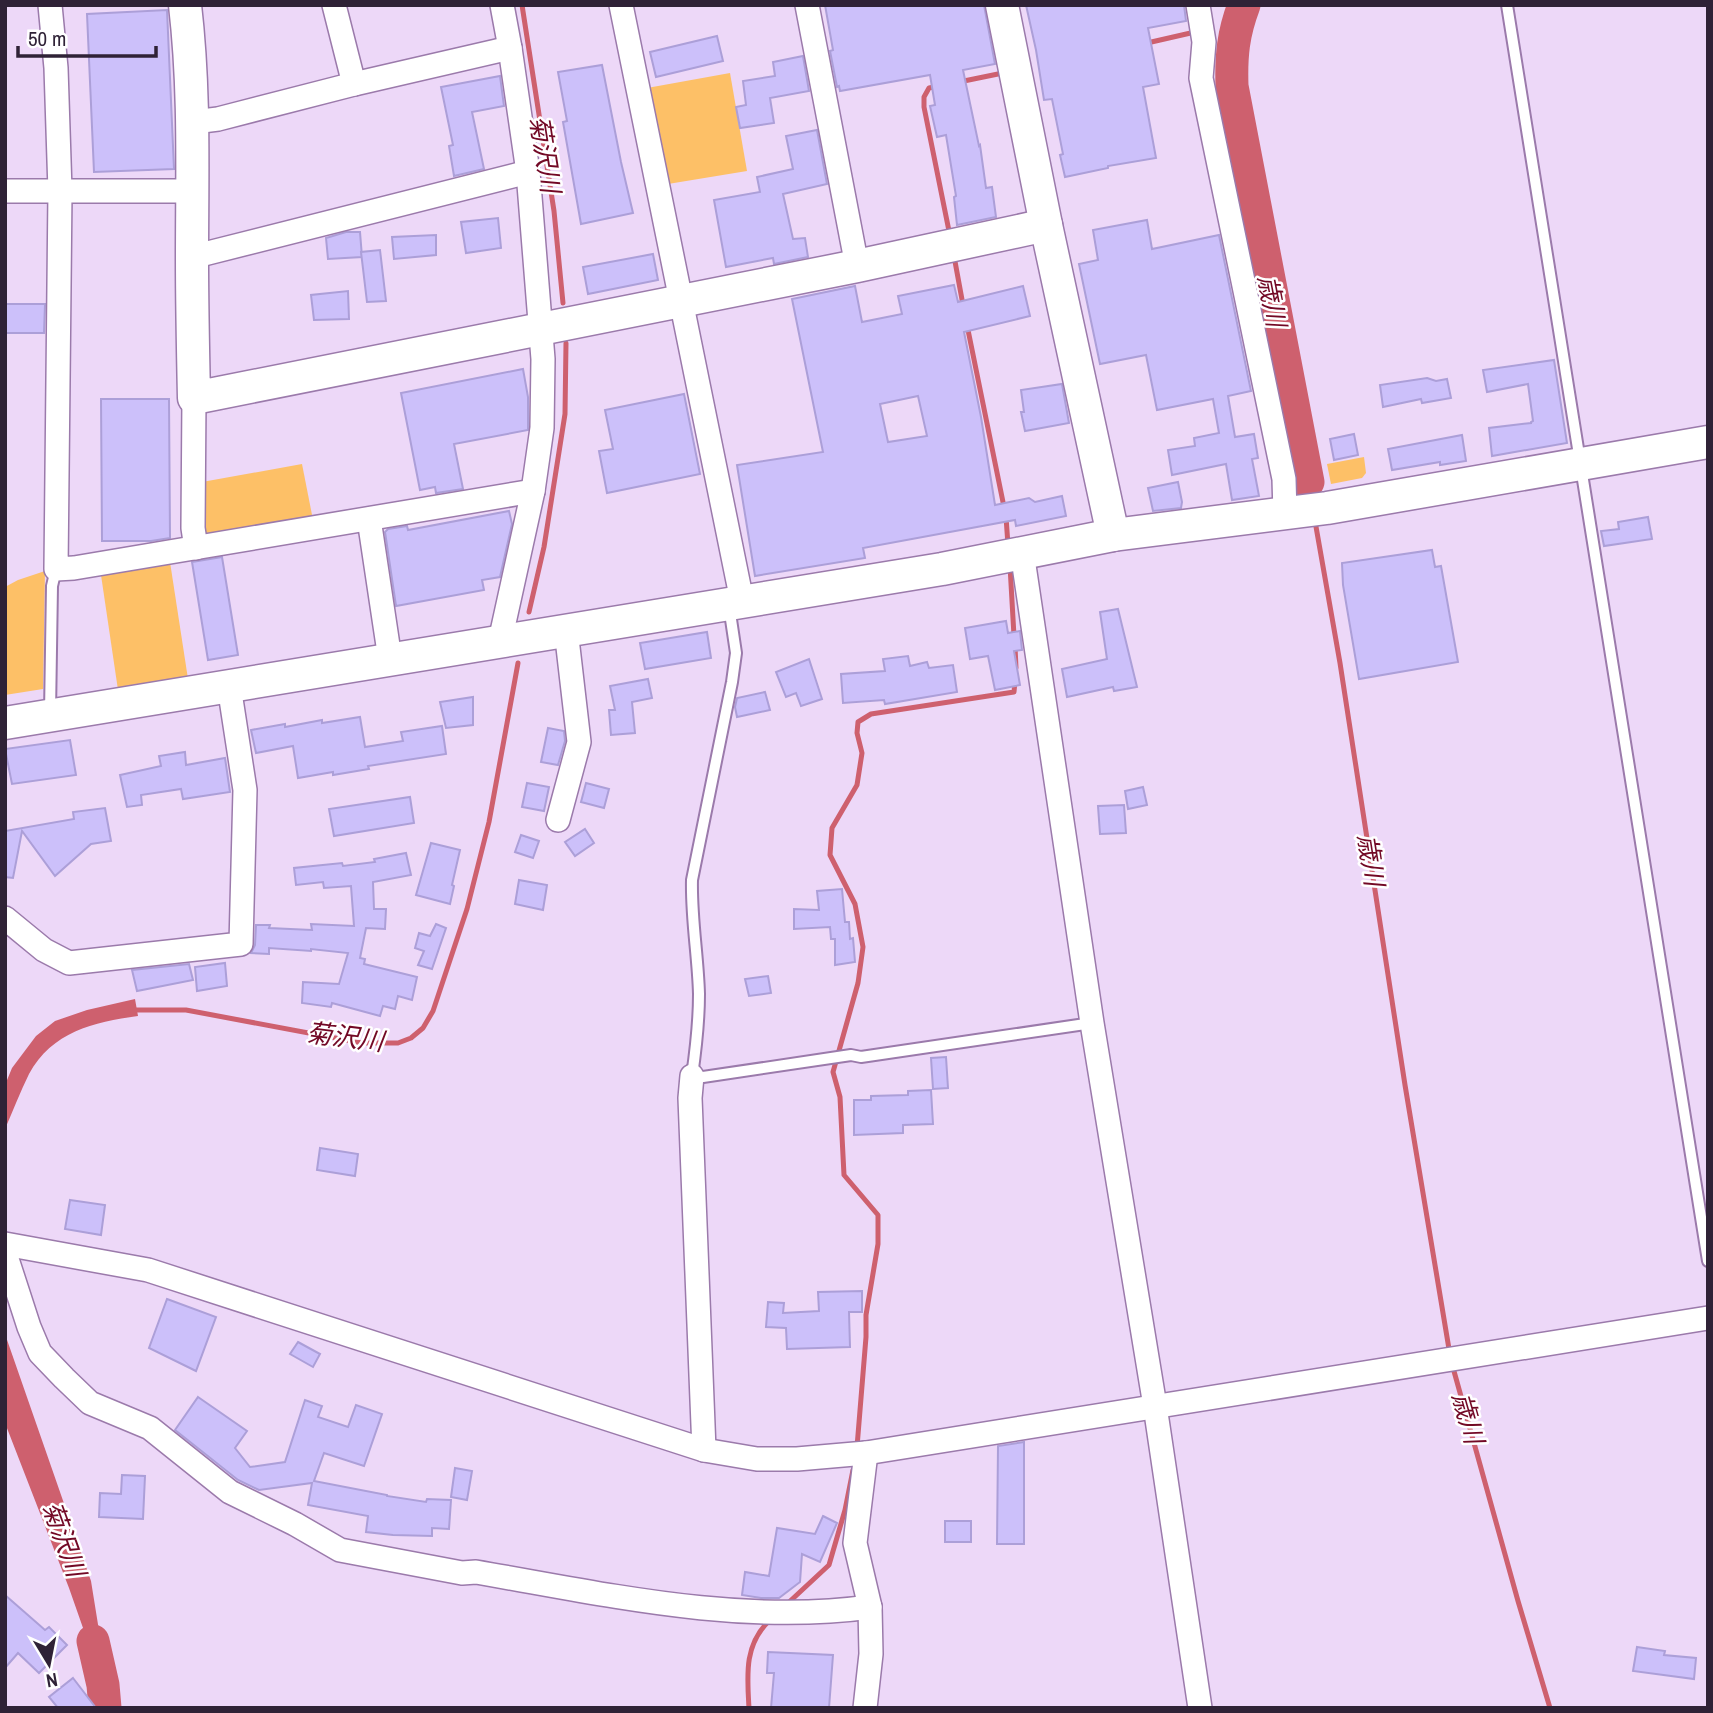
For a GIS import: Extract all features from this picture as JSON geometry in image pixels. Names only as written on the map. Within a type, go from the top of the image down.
[{"type":"street","points":[[50,5],[56,68],[60,191],[56,569],[533,491]]},
{"type":"street","points":[[185,5],[194,122],[193,528],[196,548]]},
{"type":"street","points":[[334,5],[354,84]]},
{"type":"street","points":[[500,641],[533,491],[542,428],[543,359],[528,172],[502,5]]},
{"type":"street","points":[[621,5],[680,301],[735,602]]},
{"type":"street","points":[[807,5],[857,266]]},
{"type":"street","points":[[1002,5],[1113,535]]},
{"type":"street","points":[[1203,6],[1205,42],[1200,78],[1284,479],[1306,510]]},
{"type":"street","points":[[194,122],[218,119],[510,48]]},
{"type":"street","points":[[192,257],[528,172]]},
{"type":"street","points":[[5,191],[193,191]]},
{"type":"street","points":[[194,398],[857,266],[1046,225]]},
{"type":"street","points":[[5,723],[942,569],[1113,535],[1306,510],[1708,442]]},
{"type":"street","points":[[369,519],[390,659]]},
{"type":"street","points":[[1022,552],[1092,1023],[1155,1406],[1200,1708]]},
{"type":"street","points":[[558,820],[579,742],[566,630]]},
{"type":"street","points":[[5,918],[44,950],[69,963],[240,944],[245,790],[229,686]]},
{"type":"street","points":[[692,1076],[690,1098],[704,1450]]},
{"type":"street","points":[[5,1244],[148,1270],[704,1450],[757,1459],[797,1459],[866,1453],[1708,1318]]},
{"type":"street","points":[[5,1253],[40,1353],[90,1403],[150,1428],[230,1493],[295,1524],[340,1550],[462,1573],[476,1572],[669,1604],[792,1613],[870,1607]]},
{"type":"street","points":[[865,1708],[871,1654],[870,1607],[856,1543],[866,1453]]},
{"type":"lane","points":[[1507,5],[1708,1261]]},
{"type":"lane","points":[[50,715],[52,586],[56,569]]},
{"type":"lane","points":[[735,602],[733,625],[736,653],[732,682],[692,880],[691,899],[699,993],[698,1036],[692,1076],[703,1077],[851,1055],[861,1057],[1092,1023]]},
{"type":"shaded area","points":[[730,73],[747,171],[668,184],[647,88]]},
{"type":"shaded area","points":[[1364,457],[1366,473],[1362,478],[1331,484],[1327,464]]},
{"type":"shaded area","points":[[302,464],[313,520],[216,535],[206,533],[203,524],[202,482]]},
{"type":"shaded area","points":[[170,562],[188,679],[118,690],[101,575]]},
{"type":"shaded area","points":[[45,571],[43,689],[5,695],[5,587]]},
{"type":"water","points":[[135,999],[138,1016],[75,1031],[49,1048],[29,1074],[5,1129],[5,1085],[12,1068],[36,1036],[55,1021],[87,1010]]},
{"type":"water","points":[[5,1334],[91,1581],[101,1643],[103,1685],[69,1588],[5,1423]]},
{"type":"building","points":[[825,5],[984,5],[995,64],[963,70],[980,145],[986,188],[992,187],[996,217],[957,225],[956,196],[946,135],[937,137],[930,106],[935,105],[930,75],[840,91],[830,51],[833,50]]},
{"type":"building","points":[[1026,5],[1184,5],[1186,21],[1148,28],[1159,84],[1143,87],[1156,158],[1065,177],[1052,99],[1044,100]]},
{"type":"building","points":[[167,10],[174,169],[94,172],[87,14]]},
{"type":"building","points":[[717,36],[723,61],[656,77],[650,52]]},
{"type":"building","points":[[803,56],[809,91],[770,98],[774,123],[740,128],[736,107],[746,105],[743,81],[775,76],[773,62]]},
{"type":"building","points":[[602,65],[633,213],[581,224],[563,122],[567,121],[558,72]]},
{"type":"building","points":[[500,76],[504,106],[472,112],[484,169],[454,176],[449,146],[453,145],[441,87]]},
{"type":"building","points":[[817,130],[827,184],[783,194],[793,239],[805,238],[808,257],[774,264],[773,258],[726,267],[714,200],[760,192],[757,177],[793,169],[786,136]]},
{"type":"building","points":[[498,218],[501,248],[466,253],[461,222]]},
{"type":"building","points":[[1147,220],[1152,249],[1219,235],[1251,391],[1228,396],[1235,437],[1254,434],[1258,458],[1252,459],[1259,496],[1232,500],[1226,464],[1172,475],[1168,450],[1195,446],[1194,438],[1219,433],[1213,399],[1157,410],[1146,355],[1100,364],[1079,264],[1098,260],[1093,230]]},
{"type":"building","points":[[346,232],[360,232],[362,257],[328,259],[326,238]]},
{"type":"building","points":[[436,235],[436,255],[394,259],[392,237]]},
{"type":"building","points":[[380,250],[386,301],[367,302],[361,252]]},
{"type":"building","points":[[653,254],[658,280],[588,294],[583,267]]},
{"type":"building","points":[[954,285],[958,302],[1023,286],[1030,316],[964,332],[995,505],[1029,498],[1035,502],[1062,496],[1066,516],[1016,526],[1015,520],[863,548],[865,558],[755,576],[737,465],[823,452],[792,299],[855,286],[862,322],[902,314],[898,296]],"holes":[[[918,396],[927,436],[888,442],[880,404]]]},
{"type":"building","points":[[348,291],[349,319],[314,320],[311,295]]},
{"type":"building","points":[[5,304],[45,304],[44,333],[5,333]]},
{"type":"building","points":[[1554,360],[1567,443],[1492,456],[1489,428],[1533,421],[1528,384],[1487,392],[1483,370]]},
{"type":"building","points":[[523,369],[528,397],[528,430],[454,444],[463,489],[436,493],[435,487],[420,490],[401,393]]},
{"type":"building","points":[[1427,378],[1436,381],[1447,379],[1451,398],[1422,403],[1421,399],[1383,407],[1380,385]]},
{"type":"building","points":[[1062,384],[1069,423],[1025,431],[1021,412],[1024,412],[1021,390]]},
{"type":"building","points":[[684,394],[700,474],[607,493],[599,451],[613,449],[605,410]]},
{"type":"building","points":[[101,399],[169,399],[170,538],[151,541],[102,541]]},
{"type":"building","points":[[1354,434],[1358,455],[1334,460],[1330,439]]},
{"type":"building","points":[[1462,435],[1466,461],[1440,465],[1440,462],[1392,470],[1388,449]]},
{"type":"building","points":[[1178,482],[1181,508],[1153,511],[1148,488]]},
{"type":"building","points":[[509,511],[512,524],[500,577],[482,580],[484,590],[396,606],[385,532],[388,529],[407,526],[408,530]]},
{"type":"building","points":[[1648,517],[1652,539],[1604,546],[1601,531],[1619,529],[1618,522]]},
{"type":"building","points":[[1432,550],[1435,567],[1441,566],[1458,662],[1359,679],[1343,585],[1342,563]]},
{"type":"building","points":[[222,557],[238,655],[208,660],[192,562]]},
{"type":"building","points":[[1118,609],[1137,687],[1114,691],[1113,687],[1067,697],[1062,669],[1107,659],[1100,612]]},
{"type":"building","points":[[1006,621],[1008,633],[1020,631],[1022,650],[1014,651],[1020,685],[995,690],[988,656],[970,659],[965,628]]},
{"type":"building","points":[[707,632],[711,658],[645,669],[640,643]]},
{"type":"building","points":[[908,656],[910,666],[927,662],[929,668],[953,665],[957,692],[885,704],[884,700],[843,703],[841,674],[885,671],[883,659]]},
{"type":"building","points":[[809,659],[822,699],[801,706],[796,693],[786,697],[776,672]]},
{"type":"building","points":[[648,679],[652,698],[632,702],[635,733],[611,735],[609,710],[615,710],[610,686]]},
{"type":"building","points":[[765,692],[770,710],[737,717],[737,698]]},
{"type":"building","points":[[473,697],[473,725],[446,728],[440,702]]},
{"type":"building","points":[[360,717],[365,747],[403,741],[401,732],[442,726],[446,754],[368,766],[369,769],[333,775],[333,772],[298,778],[293,746],[256,753],[251,730]]},
{"type":"building","points":[[548,728],[564,731],[565,741],[558,765],[541,762]]},
{"type":"building","points":[[70,740],[76,775],[12,784],[5,749]]},
{"type":"building","points":[[185,752],[186,765],[225,758],[230,792],[183,799],[181,789],[141,795],[142,805],[127,807],[120,775],[161,766],[159,756]]},
{"type":"building","points":[[527,783],[549,787],[544,811],[522,807]]},
{"type":"building","points":[[586,783],[609,789],[604,808],[581,802]]},
{"type":"building","points":[[1143,787],[1147,805],[1128,809],[1125,791]]},
{"type":"building","points":[[410,797],[414,823],[334,836],[329,809]]},
{"type":"building","points":[[1124,805],[1126,833],[1100,834],[1098,806]]},
{"type":"building","points":[[105,808],[111,841],[91,844],[55,876],[22,831],[13,878],[5,877],[5,831],[74,819],[73,812]]},
{"type":"building","points":[[585,829],[594,843],[575,856],[565,842]]},
{"type":"building","points":[[521,835],[539,841],[533,858],[515,852]]},
{"type":"building","points":[[431,843],[460,850],[450,904],[416,895]]},
{"type":"building","points":[[406,853],[411,875],[373,882],[374,909],[386,909],[385,929],[366,928],[360,958],[365,959],[364,964],[417,977],[412,1000],[398,996],[395,1009],[383,1006],[380,1016],[332,1003],[331,1007],[302,1003],[303,982],[339,984],[348,953],[269,948],[269,954],[251,953],[255,945],[256,925],[312,930],[311,924],[354,926],[351,886],[324,888],[323,882],[296,885],[294,868],[375,862],[374,859]]},
{"type":"building","points":[[519,880],[547,885],[543,910],[515,904]]},
{"type":"building","points":[[842,889],[845,922],[849,922],[850,939],[853,938],[855,962],[835,965],[835,939],[831,939],[830,927],[794,929],[794,909],[819,910],[817,891]]},
{"type":"building","points":[[436,924],[446,928],[432,969],[418,965],[424,951],[415,948],[419,933],[430,936]]},
{"type":"building","points":[[225,963],[227,986],[197,991],[195,967]]},
{"type":"building","points":[[189,964],[193,980],[137,991],[132,970]]},
{"type":"building","points":[[768,976],[771,993],[749,996],[745,979]]},
{"type":"building","points":[[946,1057],[948,1088],[933,1089],[931,1058]]},
{"type":"building","points":[[931,1090],[933,1124],[903,1125],[903,1133],[854,1135],[854,1100],[871,1100],[871,1096],[908,1095],[908,1091]]},
{"type":"building","points":[[320,1148],[358,1154],[355,1176],[317,1170]]},
{"type":"building","points":[[70,1200],[105,1205],[101,1235],[65,1229]]},
{"type":"building","points":[[862,1291],[862,1312],[849,1312],[850,1347],[787,1349],[786,1328],[766,1327],[768,1302],[784,1303],[783,1313],[819,1311],[818,1292]]},
{"type":"building","points":[[167,1299],[216,1317],[196,1371],[149,1348]]},
{"type":"building","points":[[298,1342],[320,1354],[313,1367],[290,1354]]},
{"type":"building","points":[[198,1397],[247,1431],[235,1448],[250,1467],[285,1462],[305,1400],[322,1406],[318,1417],[348,1427],[356,1405],[382,1414],[364,1466],[324,1453],[314,1481],[426,1502],[427,1499],[451,1500],[449,1529],[432,1528],[432,1536],[366,1532],[368,1516],[308,1505],[312,1483],[259,1490],[238,1480],[175,1430]]},
{"type":"building","points":[[1024,1442],[1024,1544],[997,1544],[998,1446]]},
{"type":"building","points":[[455,1468],[472,1471],[467,1500],[451,1497]]},
{"type":"building","points":[[122,1475],[145,1476],[143,1519],[99,1517],[100,1493],[121,1494]]},
{"type":"building","points":[[823,1516],[837,1523],[820,1562],[802,1554],[800,1582],[779,1598],[742,1595],[745,1572],[769,1576],[777,1528],[815,1534]]},
{"type":"building","points":[[945,1521],[971,1521],[971,1542],[945,1542]]},
{"type":"building","points":[[5,1595],[45,1630],[49,1627],[67,1645],[39,1673],[18,1653],[5,1668]]},
{"type":"building","points":[[1637,1647],[1665,1651],[1664,1655],[1696,1658],[1694,1679],[1633,1671]]},
{"type":"building","points":[[768,1652],[833,1655],[829,1708],[771,1708],[774,1673],[767,1673]]},
{"type":"building","points":[[73,1678],[96,1708],[58,1708],[49,1697]]},
{"type":"waterway","name":"菊沢川","points":[[522,5],[554,211],[563,303]]},
{"type":"waterway","name":"歳川","points":[[1244,5],[1234,45],[1232,86],[1308,482]]},
{"type":"waterway","points":[[1147,43],[1195,32]]},
{"type":"waterway","points":[[959,82],[998,74]]},
{"type":"waterway","points":[[939,86],[929,88],[924,97],[924,107],[950,236]]},
{"type":"waterway","points":[[954,256],[963,305]]},
{"type":"waterway","points":[[967,325],[1004,507]]},
{"type":"waterway","name":"菊沢川","points":[[529,612],[544,547],[565,414],[566,343]]},
{"type":"waterway","name":"歳川","points":[[1308,482],[1311,501]]},
{"type":"waterway","points":[[1006,517],[1008,545]]},
{"type":"waterway","name":"歳川","points":[[1315,521],[1450,1355]]},
{"type":"waterway","points":[[1010,566],[1014,636]]},
{"type":"waterway","points":[[1015,646],[1016,668]]},
{"type":"waterway","name":"菊沢川","points":[[131,1010],[186,1010],[362,1043],[398,1043],[411,1038],[423,1028],[433,1011],[467,909],[489,822],[518,663]]},
{"type":"waterway","points":[[857,1447],[866,1315],[878,1244],[878,1215],[844,1175],[840,1097],[833,1072],[858,983],[863,947],[855,904],[830,855],[832,828],[857,785],[862,753],[857,733],[858,722],[871,714],[1014,692],[1015,681]]},
{"type":"waterway","name":"歳川","points":[[1452,1364],[1550,1708]]},
{"type":"waterway","points":[[787,1604],[829,1565],[853,1470]]},
{"type":"waterway","points":[[749,1708],[748,1672],[751,1650],[755,1639],[770,1620]]},
{"type":"waterway","name":"菊沢川","points":[[93,1641],[105,1708]]}]
